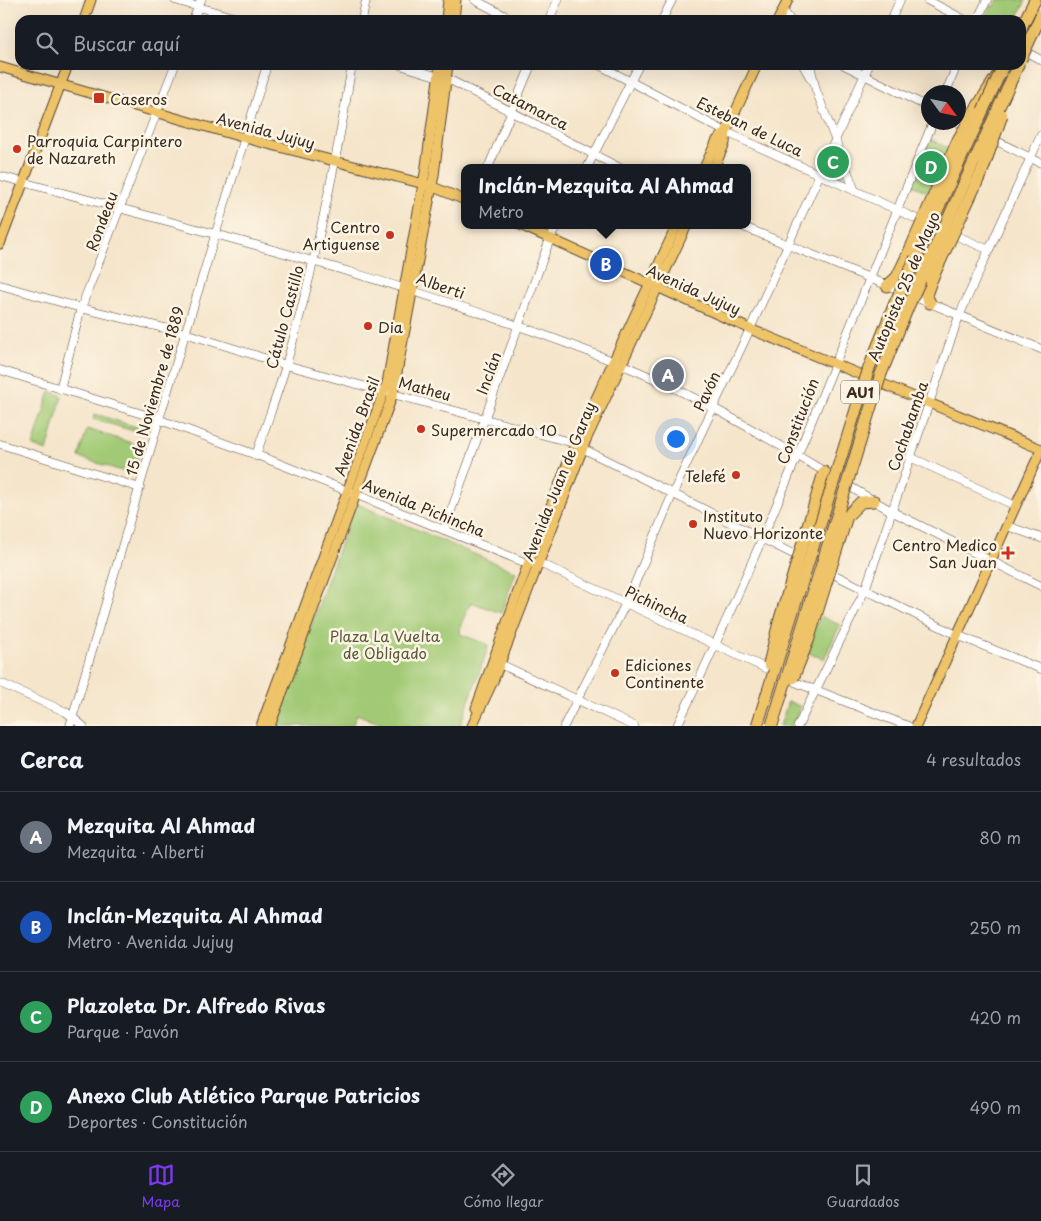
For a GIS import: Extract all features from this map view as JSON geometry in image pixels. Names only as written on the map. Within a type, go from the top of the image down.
[{"type":"highway","points":[[1026,18],[1035,0]]},
{"type":"highway","points":[[1026,48],[1041,15]]},
{"type":"highway","points":[[891,287],[910,250],[958,140],[1001,70]]},
{"type":"highway","name":"Autopista 25 de Mayo","points":[[758,724],[869,368],[895,303],[1002,70]]},
{"type":"highway","points":[[925,301],[932,281],[990,151],[1016,70]]},
{"type":"highway","name":"Autopista 25 de Mayo","points":[[772,726],[863,427],[887,357],[1016,70]]},
{"type":"highway","points":[[758,724],[762,696],[779,622],[825,472]]},
{"type":"highway","points":[[772,726],[802,658],[847,516],[861,502],[874,501]]},
{"type":"main road","points":[[86,15],[91,0]]},
{"type":"main road","points":[[446,15],[448,0]]},
{"type":"main road","points":[[454,15],[456,0]]},
{"type":"main road","points":[[780,0],[782,10]]},
{"type":"main road","points":[[780,15],[788,0]]},
{"type":"main road","name":"Avenida Jujuy","points":[[0,67],[156,114],[336,163],[428,185],[461,198]]},
{"type":"main road","points":[[0,244],[66,70]]},
{"type":"main road","name":"Avenida Brasil","points":[[261,726],[389,392],[428,185],[442,78],[441,70]]},
{"type":"main road","name":"Avenida Brasil","points":[[442,78],[446,70]]},
{"type":"main road","points":[[716,164],[725,143],[726,132],[755,70]]},
{"type":"main road","points":[[706,164],[717,140],[726,132]]},
{"type":"main road","name":"Avenida Jujuy","points":[[529,229],[750,329],[859,374]]},
{"type":"main road","name":"Avenida Juan de Garay","points":[[654,286],[675,229]]},
{"type":"main road","name":"Avenida Juan de Garay","points":[[473,724],[486,676],[579,446],[654,286],[685,229]]},
{"type":"main road","points":[[885,385],[1041,450],[916,726]]},
{"type":"main road","name":"Avenida Brasil","points":[[270,726],[351,492]]},
{"type":"main road","name":"Avenida Juan de Garay","points":[[473,724],[500,664],[533,563]]},
{"type":"street","points":[[175,0],[199,3],[230,15]]},
{"type":"street","points":[[363,15],[366,0]]},
{"type":"street","points":[[475,0],[504,15]]},
{"type":"street","points":[[552,15],[558,0]]},
{"type":"street","points":[[664,15],[672,0]]},
{"type":"street","points":[[893,15],[900,0]]},
{"type":"street","points":[[927,0],[956,15]]},
{"type":"street","points":[[980,15],[987,0]]},
{"type":"street","points":[[195,15],[199,3]]},
{"type":"street","points":[[782,10],[784,15]]},
{"type":"street","points":[[782,10],[786,15]]},
{"type":"street","points":[[1026,52],[1041,60]]},
{"type":"street","name":"Rondeau","points":[[60,389],[82,308],[173,70]]},
{"type":"street","name":"15 de Noviembre de 1889","points":[[71,722],[159,420],[265,70]]},
{"type":"street","name":"Cátulo Castillo","points":[[256,456],[286,364],[312,263],[336,163],[351,70]]},
{"type":"street","name":"Catamarca","points":[[416,70],[442,78],[511,111],[613,164]]},
{"type":"street","points":[[490,164],[529,70]]},
{"type":"street","name":"Esteban de Luca","points":[[609,70],[726,132],[919,220]]},
{"type":"street","points":[[589,164],[636,70]]},
{"type":"street","points":[[806,70],[816,90],[855,191]]},
{"type":"street","points":[[811,70],[816,90]]},
{"type":"street","points":[[854,70],[921,104]]},
{"type":"street","name":"Pavón","points":[[564,726],[625,604],[673,493],[788,246],[866,70]]},
{"type":"street","points":[[949,85],[955,70]]},
{"type":"street","points":[[966,126],[1041,164]]},
{"type":"street","name":"Constitución","points":[[677,726],[716,646],[798,456],[930,130]]},
{"type":"street","name":"Cochabamba","points":[[798,726],[865,590],[959,316],[1041,135]]},
{"type":"street","name":"Alberti","points":[[0,176],[409,289],[519,326],[618,363],[713,408],[825,472]]},
{"type":"street","name":"Inclán","points":[[444,530],[555,229]]},
{"type":"street","points":[[748,229],[891,287]]},
{"type":"street","points":[[956,236],[989,250]]},
{"type":"street","name":"Matheu","points":[[0,285],[82,308],[185,333],[286,364],[486,418],[579,446],[796,555]]},
{"type":"street","points":[[925,301],[1041,349]]},
{"type":"street","points":[[0,370],[159,420]]},
{"type":"street","name":"Avenida Pichincha","points":[[159,420],[533,563]]},
{"type":"street","points":[[0,444],[140,488]]},
{"type":"street","points":[[910,457],[1016,506]]},
{"type":"street","points":[[852,488],[893,512],[1041,586]]},
{"type":"street","points":[[1007,526],[1041,538]]},
{"type":"street","name":"Pichincha","points":[[533,563],[765,668]]},
{"type":"street","points":[[831,573],[957,635],[1041,669]]},
{"type":"street","points":[[500,664],[634,726]]},
{"type":"street","points":[[795,682],[908,726]]},
{"type":"street","points":[[0,683],[66,712],[71,722],[83,726]]},
{"type":"green space","points":[[997,0],[1026,0],[1018,15],[986,15],[990,6],[993,7]]},
{"type":"green space","points":[[930,139],[952,150],[931,193],[912,185]]},
{"type":"green space","points":[[834,152],[843,177],[843,179],[824,173]]},
{"type":"green space","points":[[50,391],[62,396],[47,451],[33,446]]},
{"type":"green space","points":[[95,414],[146,430],[144,434],[93,419]]},
{"type":"green space","points":[[87,429],[141,446],[134,475],[79,457]]},
{"type":"green space","name":"Plaza La Vuelta de Obligado","points":[[355,503],[516,572],[501,613],[471,602],[461,624],[460,634],[489,645],[460,726],[386,726],[357,714],[352,726],[275,726]]},
{"type":"green space","points":[[820,616],[840,625],[824,659],[806,652]]},
{"type":"green space","points":[[788,701],[801,707],[791,726],[780,726]]},
{"type":"place","name":"Caseros","points":[[99,98]]},
{"type":"place","name":"Parroquia Carpintero de Nazareth","points":[[17,149]]},
{"type":"place","name":"Plazoleta Dr. Alfredo Rivas","points":[[833,162]]},
{"type":"place","name":"Anexo Club Atlético Parque Patricios","points":[[931,167]]},
{"type":"place","name":"Centro Artiguense","points":[[390,235]]},
{"type":"place","name":"Inclán-Mezquita Al Ahmad","points":[[606,264]]},
{"type":"place","name":"Dia","points":[[368,326]]},
{"type":"place","name":"Mezquita Al Ahmad","points":[[668,375]]},
{"type":"place","name":"Supermercado 10","points":[[421,429]]},
{"type":"place","name":"Telefé","points":[[736,475]]},
{"type":"place","name":"Instituto Nuevo Horizonte","points":[[693,524]]},
{"type":"place","name":"Centro Medico San Juan","points":[[1008,553]]},
{"type":"place","name":"Ediciones Continente","points":[[615,673]]}]
